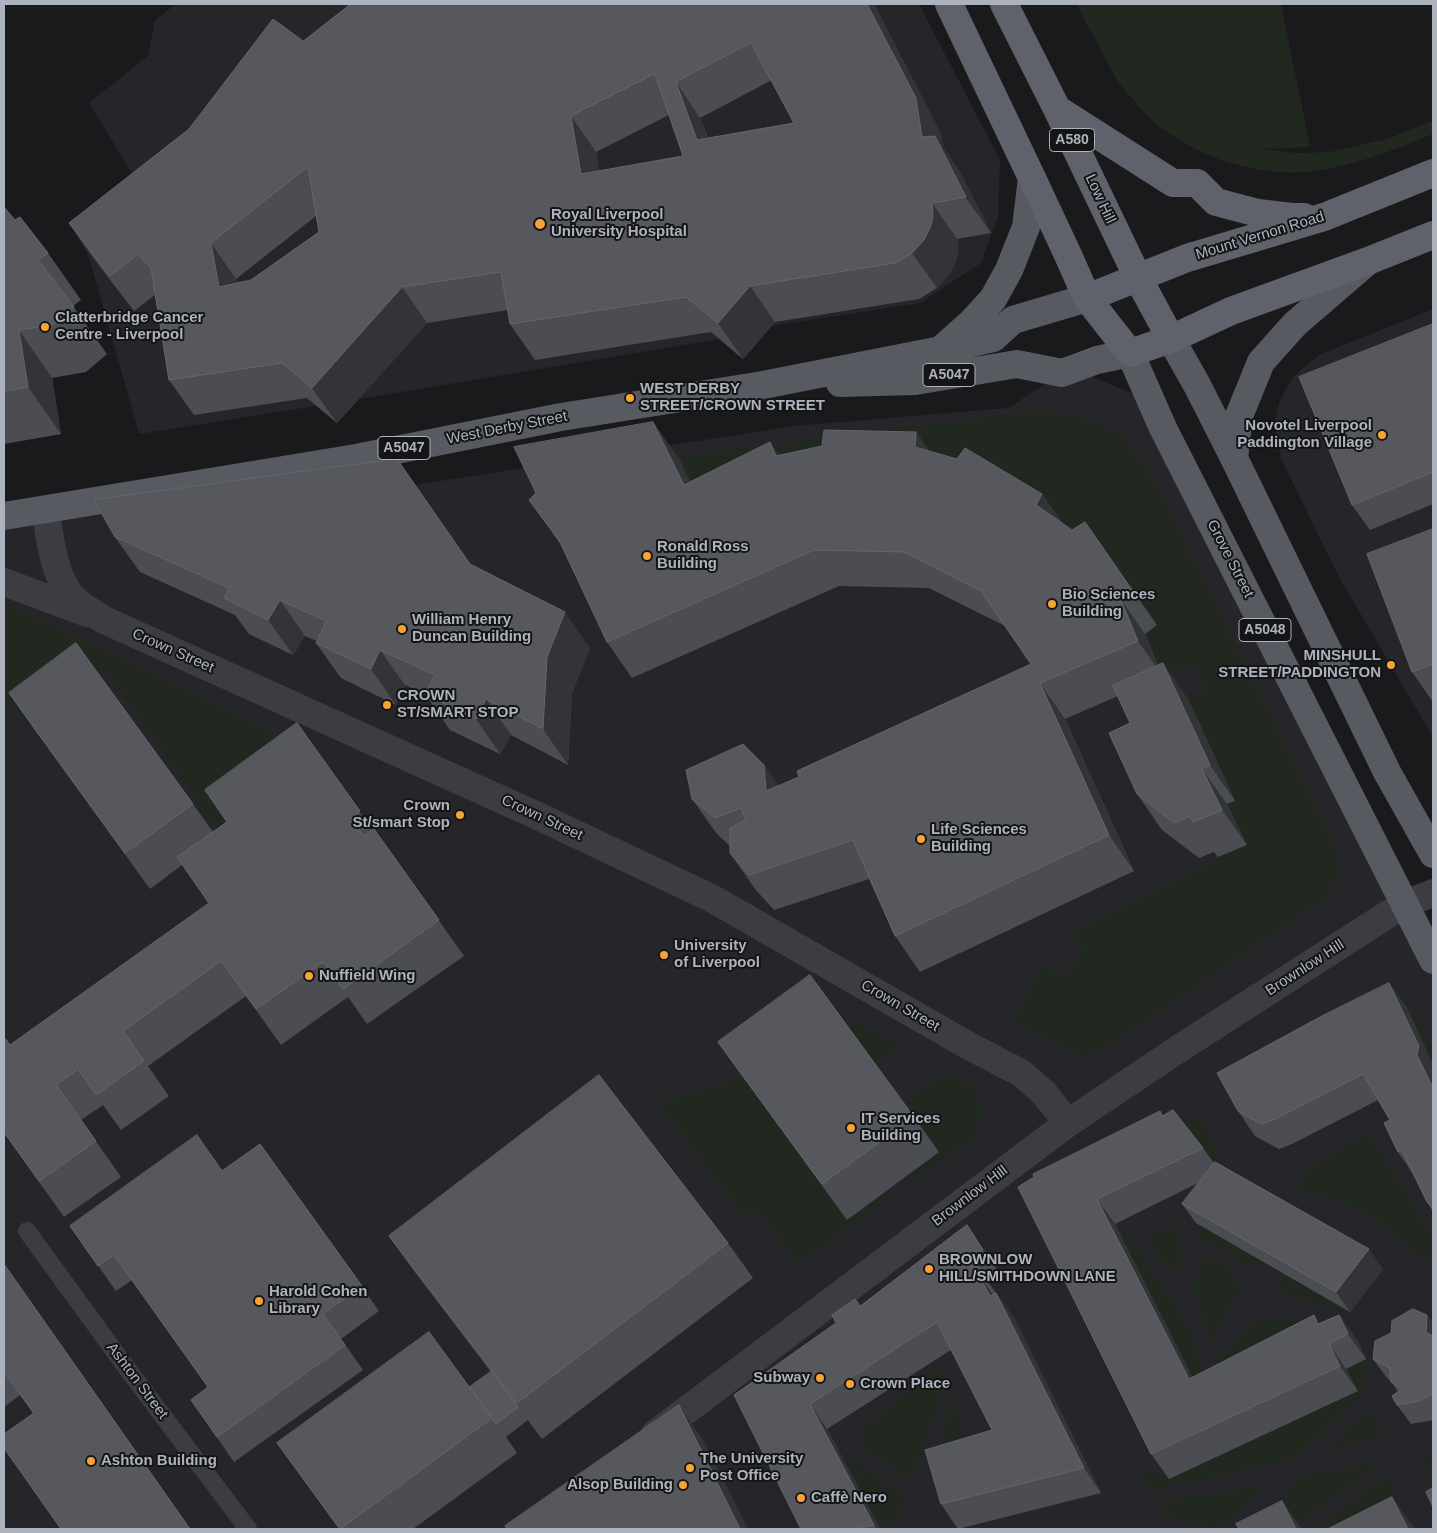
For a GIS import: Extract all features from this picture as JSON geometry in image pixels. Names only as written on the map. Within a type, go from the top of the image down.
[{"type":"highway","points":[[949,4],[1087,298]]},
{"type":"highway","name":"Low Hill","points":[[1004,4],[1138,278],[1171,339]]},
{"type":"highway","name":"A580","points":[[1057,109],[1173,183],[1197,183],[1216,202],[1258,213],[1292,217],[1324,217]]},
{"type":"highway","name":"Mount Vernon Road","points":[[1087,298],[1187,258],[1324,217],[1433,173]]},
{"type":"highway","name":"A5047","points":[[1171,339],[1231,311],[1433,235]]},
{"type":"highway","name":"Grove Street","points":[[1087,298],[1130,353]]},
{"type":"highway","name":"West Derby Street","points":[[1130,353],[1171,339]]},
{"type":"main road","name":"A5047","points":[[941,350],[972,322],[993,299],[1009,270],[1026,227],[1032,178]]},
{"type":"main road","points":[[1234,458],[1239,416],[1261,362],[1296,324],[1368,261]]},
{"type":"main road","name":"West Derby Street","points":[[46,510],[356,458],[561,417],[763,386],[941,350],[993,338],[1013,320],[1087,298]]},
{"type":"main road","name":"A5048","points":[[1171,339],[1234,458],[1387,772],[1433,854]]},
{"type":"main road","name":"West Derby Street","points":[[763,386],[915,381],[1017,364],[1062,373],[1097,360],[1130,353]]},
{"type":"main road","name":"Grove Street","points":[[1130,353],[1163,428],[1433,960]]},
{"type":"main road","name":"A5047","points":[[4,516],[46,510]]},
{"type":"street","name":"Crown Street","points":[[46,510],[52,554],[64,584],[75,600],[102,619],[540,817],[713,899],[969,1046],[1021,1073],[1043,1092],[1068,1123]]},
{"type":"street","points":[[4,582],[102,619]]},
{"type":"street","name":"Brownlow Hill","points":[[639,1446],[1068,1123],[1180,1048],[1404,904],[1433,893]]},
{"type":"street","name":"Ashton Street","points":[[27,1231],[123,1363],[248,1529]]},
{"type":"shaded area","name":"Royal Liverpool University Hospital","points":[[176,4],[919,4],[1000,160],[998,216],[981,263],[920,303],[771,326],[743,359],[719,339],[359,399],[337,423],[316,406],[139,434],[89,257],[74,231],[138,183],[89,103],[148,56],[155,20]]},
{"type":"shaded area","points":[[1076,4],[1281,4],[1310,146],[1262,149],[1296,153],[1330,152],[1387,139],[1433,121],[1433,134],[1355,162],[1307,172],[1287,173],[1263,170],[1240,166],[1214,158],[1160,127],[1140,108],[1117,80]]},
{"type":"shaded area","points":[[1433,309],[1433,737],[1340,579],[1281,459],[1274,423],[1280,400],[1293,377],[1319,355]]},
{"type":"shaded area","name":"University of Liverpool","points":[[1062,373],[1092,377],[1139,396],[1433,960],[1433,1529],[4,1529],[4,516],[350,495],[794,426],[1008,408]]},
{"type":"shaded area","points":[[1035,411],[1077,415],[1119,433],[1144,461],[1336,847],[1341,873],[1322,901],[1101,1051],[1083,1056],[1014,1022],[1041,966],[1068,975],[1083,947],[1066,933],[1218,857],[1247,845],[1227,804],[1235,801],[1188,699],[1206,690],[1194,663],[1163,677],[1145,634],[709,520],[678,457]]},
{"type":"shaded area","points":[[4,602],[318,755],[215,825],[105,670],[27,726],[4,692]]},
{"type":"shaded area","points":[[1397,987],[1430,1043],[1433,1041],[1433,1065],[1407,1008],[1304,1054]]},
{"type":"shaded area","points":[[835,1011],[903,1046],[875,1066]]},
{"type":"shaded area","points":[[947,1073],[973,1086],[984,1112],[975,1136],[911,1184],[906,1176],[903,1103]]},
{"type":"shaded area","points":[[743,1077],[847,1219],[885,1192],[890,1198],[797,1265],[756,1207],[743,1216],[658,1102]]},
{"type":"shaded area","points":[[1170,1116],[1202,1120],[1221,1163],[1220,1173]]},
{"type":"shaded area","points":[[1369,1132],[1433,1237],[1433,1266],[1361,1209],[1299,1190],[1302,1173]]},
{"type":"shaded area","points":[[1201,1226],[1267,1264],[1244,1264],[1194,1235]]},
{"type":"shaded area","points":[[1180,1227],[1181,1273],[1155,1257],[1151,1231]]},
{"type":"shaded area","points":[[1120,1234],[1129,1236],[1194,1334],[1205,1394],[1203,1397]]},
{"type":"shaded area","points":[[1202,1258],[1224,1262],[1241,1292],[1210,1342],[1192,1288]]},
{"type":"shaded area","points":[[1279,1271],[1348,1312],[1281,1294],[1274,1280]]},
{"type":"shaded area","points":[[1305,1317],[1314,1326],[1222,1372],[1215,1358],[1257,1320]]},
{"type":"shaded area","points":[[1366,1359],[1369,1361],[1362,1395],[1294,1460],[1149,1491],[1136,1465],[1169,1479],[1357,1392],[1346,1369]]},
{"type":"shaded area","points":[[936,1369],[948,1374],[912,1481],[859,1444],[865,1426]]},
{"type":"shaded area","points":[[954,1385],[965,1451],[939,1446]]},
{"type":"shaded area","points":[[1371,1408],[1381,1437],[1328,1450]]},
{"type":"shaded area","points":[[1433,1454],[1433,1491],[1423,1455]]},
{"type":"shaded area","points":[[854,1457],[905,1498],[897,1521],[882,1525],[852,1466],[851,1458]]},
{"type":"shaded area","points":[[1383,1461],[1292,1529],[1252,1529],[1304,1475]]},
{"type":"shaded area","points":[[1391,1472],[1395,1495],[1335,1529],[1322,1529],[1320,1525]]},
{"type":"shaded area","points":[[1267,1485],[1219,1529],[1165,1517],[1158,1501]]},
{"type":"building","name":"Royal Liverpool University Hospital","points":[[351,4],[867,4],[916,98],[922,137],[935,136],[966,197],[932,203],[933,217],[924,240],[912,253],[895,263],[750,286],[718,323],[686,297],[510,324],[501,272],[402,287],[312,388],[282,363],[169,380],[151,268],[138,254],[110,276],[69,223],[189,129],[273,19],[303,41]],"holes":[[[751,43],[794,123],[697,140],[676,82]],[[655,74],[683,156],[581,174],[571,116]],[[308,167],[319,232],[251,280],[219,287],[211,243]]]},
{"type":"building","points":[[4,207],[15,220],[20,217],[48,253],[38,260],[74,307],[52,325],[19,330],[28,387],[4,391]]},
{"type":"building","name":"Novotel Liverpool Paddington Village","points":[[1433,324],[1433,472],[1352,505],[1299,377]]},
{"type":"building","points":[[653,422],[684,485],[770,442],[776,456],[822,446],[824,430],[916,432],[915,447],[957,459],[965,448],[1042,494],[1036,505],[1072,530],[1085,522],[1132,590],[1120,598],[1138,641],[1040,683],[1109,835],[895,936],[853,840],[749,875],[730,853],[730,828],[746,820],[741,808],[715,818],[692,799],[686,770],[743,744],[764,765],[766,791],[799,777],[797,771],[1031,664],[981,591],[904,552],[814,550],[607,642],[559,540],[529,500],[536,493],[514,447]]},
{"type":"building","name":"William Henry Duncan Building","points":[[397,459],[470,564],[565,612],[547,657],[543,729],[486,699],[476,719],[425,694],[435,675],[380,650],[371,669],[316,643],[326,621],[280,600],[268,620],[224,598],[229,588],[115,537],[94,500]]},
{"type":"building","points":[[1433,529],[1433,664],[1412,672],[1367,554]]},
{"type":"building","points":[[76,643],[193,804],[125,853],[9,693]]},
{"type":"building","points":[[1163,663],[1210,765],[1202,769],[1222,810],[1193,822],[1190,816],[1174,823],[1137,794],[1109,733],[1130,723],[1113,686]]},
{"type":"building","name":"Nuffield Wing","points":[[297,723],[360,811],[351,818],[364,836],[374,829],[439,920],[343,989],[323,962],[256,1009],[221,961],[123,1031],[144,1061],[96,1095],[78,1069],[56,1085],[96,1141],[39,1181],[4,1132],[4,1037],[10,1045],[209,903],[177,857],[227,822],[205,790]]},
{"type":"building","name":"IT Services Building","points":[[810,975],[914,1117],[822,1184],[718,1042]]},
{"type":"building","points":[[1389,983],[1419,1046],[1417,1055],[1433,1088],[1433,1208],[1427,1202],[1402,1150],[1398,1152],[1384,1123],[1390,1120],[1363,1074],[1275,1119],[1261,1124],[1238,1111],[1217,1073],[1320,1017]]},
{"type":"building","points":[[599,1075],[728,1243],[517,1403],[389,1236]]},
{"type":"building","points":[[1173,1110],[1203,1148],[1097,1199],[1189,1379],[1314,1315],[1318,1324],[1339,1315],[1348,1334],[1329,1344],[1340,1366],[1151,1454],[1018,1187],[1034,1177],[1033,1174],[1160,1111],[1162,1116]]},
{"type":"building","name":"Harold Cohen Library","points":[[197,1135],[222,1171],[260,1144],[362,1286],[323,1314],[345,1345],[217,1437],[191,1400],[208,1387],[114,1255],[98,1266],[70,1226]]},
{"type":"building","points":[[1215,1162],[1369,1249],[1336,1292],[1182,1204]]},
{"type":"building","name":"Crown Place","points":[[967,1225],[983,1250],[970,1257],[981,1271],[978,1273],[990,1296],[996,1293],[1084,1468],[941,1504],[925,1450],[992,1430],[937,1322],[810,1404],[874,1525],[855,1529],[801,1529],[734,1395],[836,1323],[832,1315],[855,1299],[860,1306]]},
{"type":"building","points":[[4,1264],[190,1529],[61,1529],[4,1448],[4,1434],[34,1413],[4,1372]]},
{"type":"building","points":[[1413,1309],[1427,1315],[1426,1332],[1433,1336],[1433,1393],[1419,1401],[1397,1405],[1392,1396],[1402,1389],[1391,1382],[1390,1368],[1373,1359],[1375,1341],[1391,1333],[1392,1321]]},
{"type":"building","points":[[429,1332],[492,1418],[340,1529],[277,1443]]},
{"type":"building","points":[[492,1371],[518,1407],[496,1424],[470,1387]]},
{"type":"building","points":[[679,1405],[740,1529],[507,1529],[505,1526]]},
{"type":"building","points":[[1433,1488],[1433,1507],[1426,1492]]},
{"type":"building","points":[[1392,1497],[1408,1529],[1328,1529]]},
{"type":"building","points":[[1282,1501],[1296,1529],[1239,1529],[1236,1524]]},
{"type":"place","name":"Royal Liverpool University Hospital","points":[[540,224]]},
{"type":"place","name":"Clatterbridge Cancer Centre - Liverpool","points":[[45,327]]},
{"type":"place","name":"WEST DERBY STREET/CROWN STREET","points":[[630,398]]},
{"type":"place","name":"Novotel Liverpool Paddington Village","points":[[1382,435]]},
{"type":"place","name":"Ronald Ross Building","points":[[647,556]]},
{"type":"place","name":"Bio Sciences Building","points":[[1052,604]]},
{"type":"place","name":"William Henry Duncan Building","points":[[402,629]]},
{"type":"place","name":"MINSHULL STREET/PADDINGTON","points":[[1391,665]]},
{"type":"place","name":"CROWN ST/SMART STOP","points":[[387,705]]},
{"type":"place","name":"Crown St/smart Stop","points":[[460,815]]},
{"type":"place","name":"Life Sciences Building","points":[[921,839]]},
{"type":"place","name":"University of Liverpool","points":[[664,955]]},
{"type":"place","name":"Nuffield Wing","points":[[309,976]]},
{"type":"place","name":"IT Services Building","points":[[851,1128]]},
{"type":"place","name":"BROWNLOW HILL/SMITHDOWN LANE","points":[[929,1269]]},
{"type":"place","name":"Harold Cohen Library","points":[[259,1301]]},
{"type":"place","name":"Subway","points":[[820,1378]]},
{"type":"place","name":"Crown Place","points":[[850,1384]]},
{"type":"place","name":"Ashton Building","points":[[91,1461]]},
{"type":"place","name":"The University Post Office","points":[[690,1468]]},
{"type":"place","name":"Alsop Building","points":[[683,1485]]},
{"type":"place","name":"Caffè Nero","points":[[801,1498]]}]
